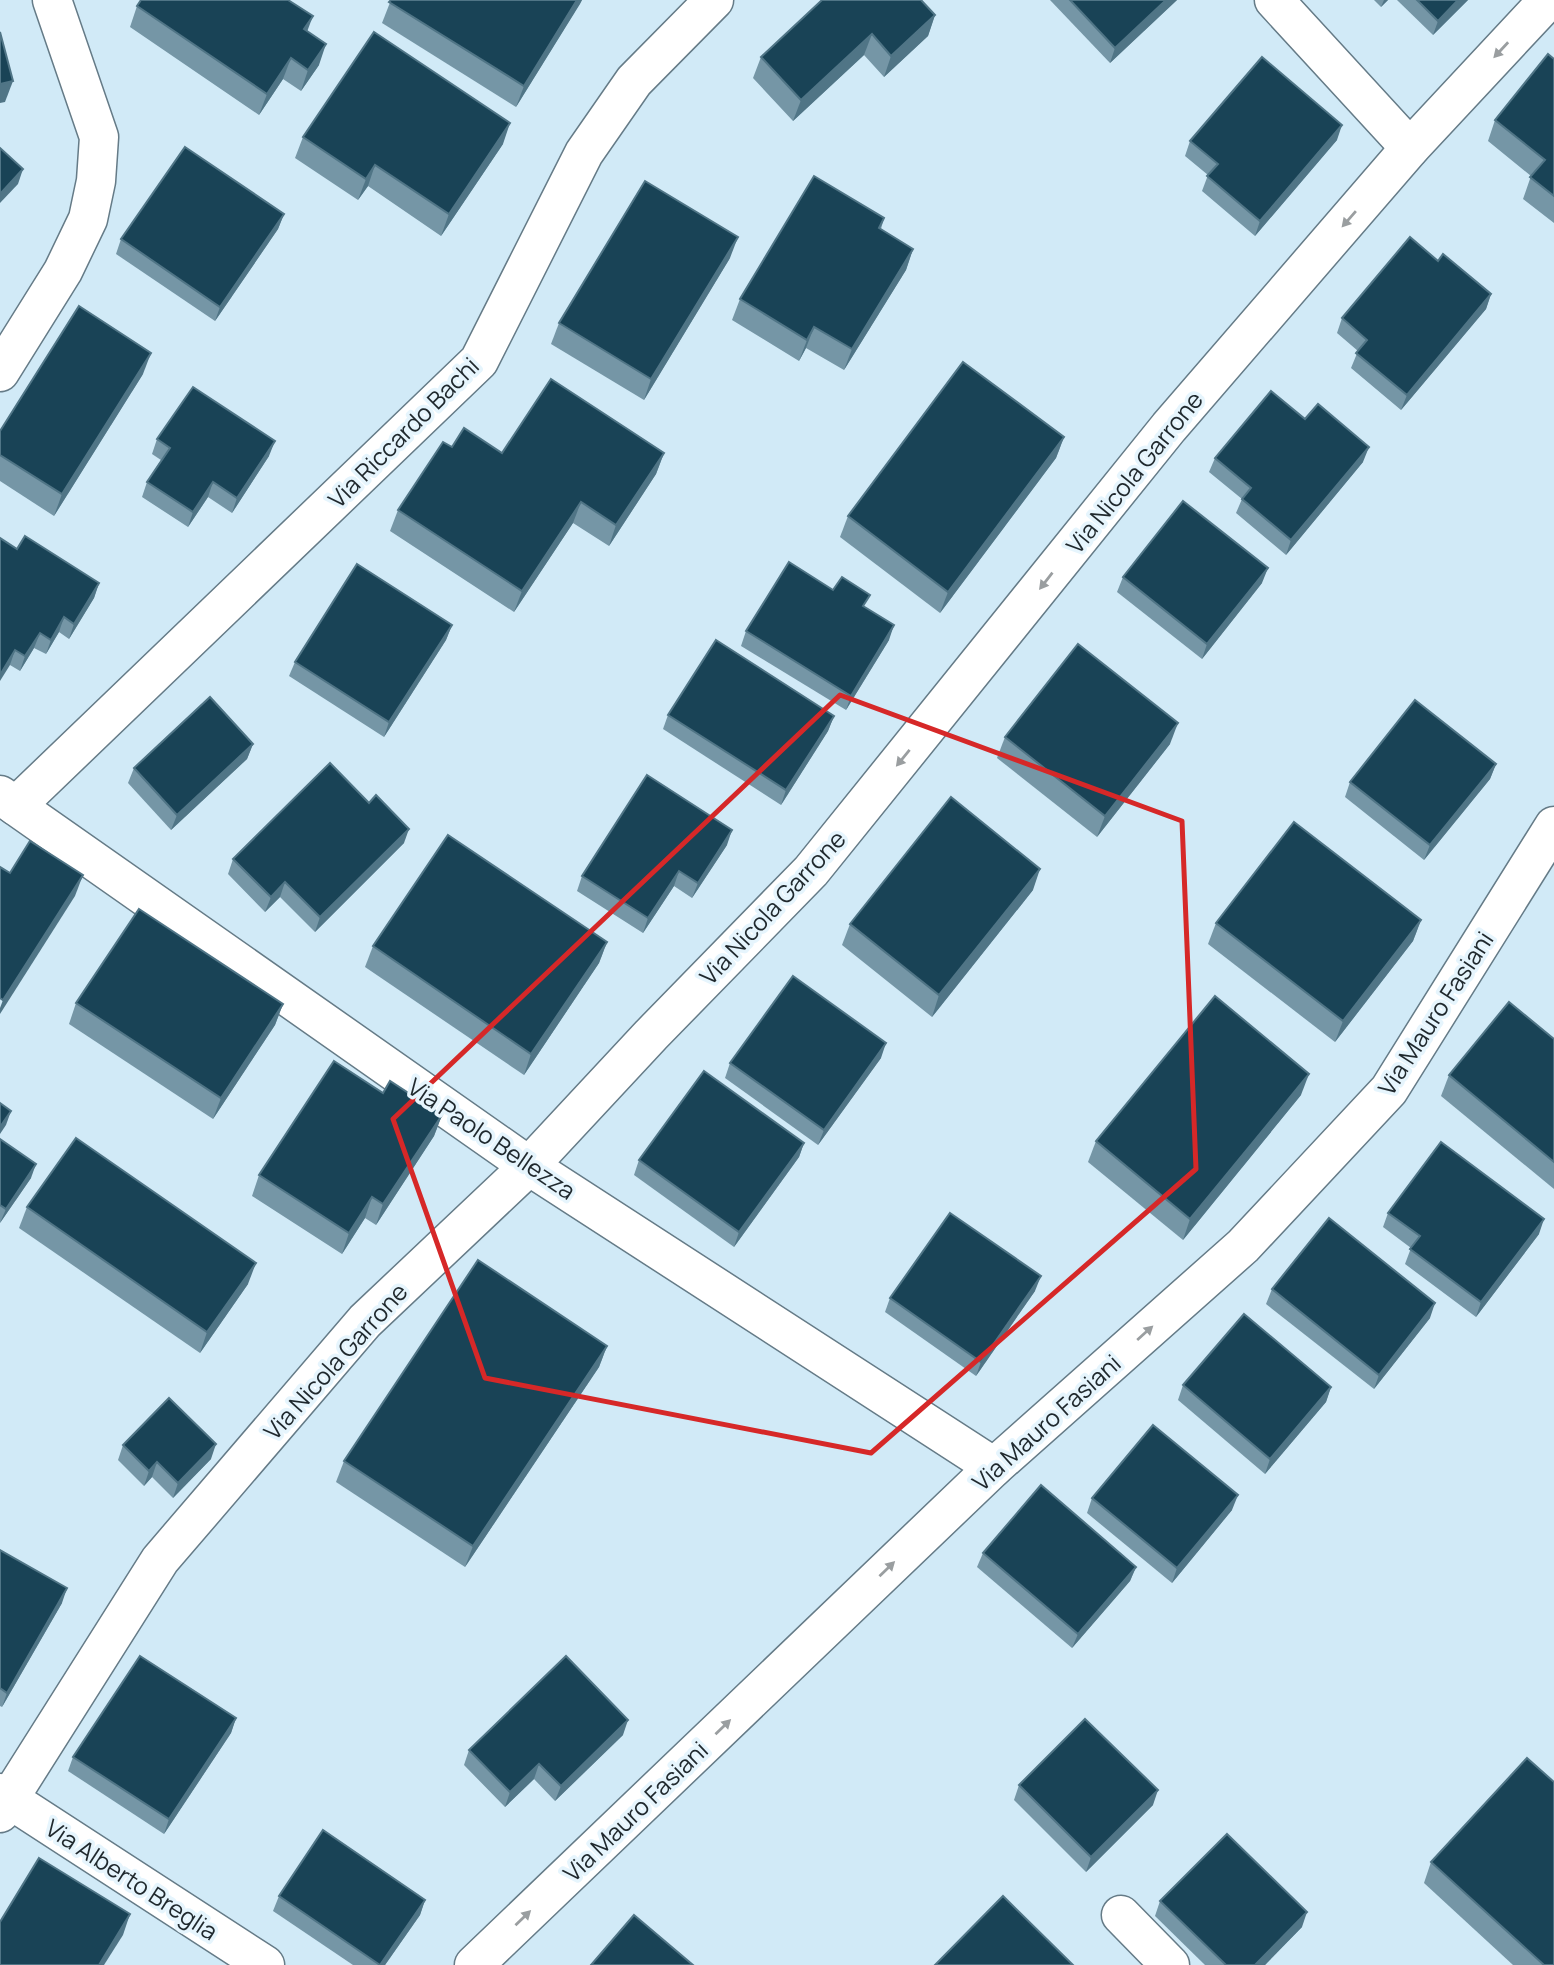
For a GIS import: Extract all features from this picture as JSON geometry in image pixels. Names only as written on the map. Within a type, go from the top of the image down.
[{"type":"street","points":[[0,372],[63,271],[88,219],[96,181],[99,137],[52,0]]},
{"type":"street","name":"Via Riccardo Bachi","points":[[8,800],[479,361],[584,153],[634,80],[714,0]]},
{"type":"street","points":[[1274,0],[1410,149]]},
{"type":"street","name":"Via Nicola Garrone","points":[[3,1802],[160,1560],[365,1321],[529,1166],[651,1035],[811,871],[1169,427],[1410,149],[1548,0]]},
{"type":"street","name":"Via Paolo Bellezza","points":[[8,800],[529,1166],[994,1467]]},
{"type":"street","name":"Via Mauro Fasiani","points":[[474,1965],[994,1467],[1243,1246],[1389,1090],[1554,826]]},
{"type":"street","name":"Via Alberto Breglia","points":[[3,1802],[265,1965]]},
{"type":"street","points":[[1121,1915],[1170,1965]]},
{"type":"highlighted area","points":[[840,695],[1182,821],[1196,1169],[871,1453],[485,1378],[393,1119]]},
{"type":"building","points":[[141,0],[288,0],[313,16],[304,29],[326,44],[308,70],[291,58],[267,94],[137,6]]},
{"type":"building","points":[[577,0],[524,86],[389,2]]},
{"type":"building","points":[[822,0],[921,0],[935,15],[891,56],[872,34],[801,100],[761,57]]},
{"type":"building","points":[[1070,0],[1166,0],[1115,48]]},
{"type":"building","points":[[1417,0],[1458,0],[1438,21]]},
{"type":"building","points":[[0,32],[13,81],[0,84]]},
{"type":"building","points":[[374,32],[510,123],[449,214],[375,165],[366,179],[303,137]]},
{"type":"building","points":[[1548,54],[1554,59],[1554,196],[1530,177],[1545,160],[1495,120]]},
{"type":"building","points":[[1262,57],[1342,125],[1260,221],[1207,176],[1218,164],[1190,141]]},
{"type":"building","points":[[185,147],[284,214],[220,307],[121,239]]},
{"type":"building","points":[[0,148],[23,169],[0,194]]},
{"type":"building","points":[[814,176],[884,218],[879,228],[913,249],[852,349],[814,327],[807,340],[740,299]]},
{"type":"building","points":[[645,181],[738,237],[651,379],[559,323]]},
{"type":"building","points":[[1410,237],[1438,261],[1443,254],[1491,294],[1407,395],[1356,353],[1367,340],[1342,318]]},
{"type":"building","points":[[79,306],[151,353],[62,494],[0,455],[0,431]]},
{"type":"building","points":[[963,362],[1064,437],[948,592],[848,516]]},
{"type":"building","points":[[551,379],[664,453],[616,525],[581,502],[522,591],[398,510],[443,442],[452,447],[464,428],[502,453]]},
{"type":"building","points":[[193,387],[275,441],[237,498],[213,482],[193,512],[147,482],[170,448],[157,439]]},
{"type":"building","points":[[1271,391],[1305,419],[1318,404],[1369,447],[1291,540],[1242,499],[1251,488],[1215,458]]},
{"type":"building","points":[[1183,501],[1268,568],[1207,644],[1123,577]]},
{"type":"building","points":[[25,536],[99,583],[74,624],[64,617],[51,640],[40,633],[25,656],[15,650],[0,675],[0,538],[17,549]]},
{"type":"building","points":[[789,562],[833,590],[842,577],[870,595],[863,606],[894,625],[851,696],[746,631]]},
{"type":"building","points":[[357,564],[452,625],[389,722],[295,662]]},
{"type":"building","points":[[716,640],[834,716],[786,790],[668,715]]},
{"type":"building","points":[[1078,644],[1178,723],[1105,816],[1005,737]]},
{"type":"building","points":[[210,697],[253,744],[177,815],[134,768]]},
{"type":"building","points":[[1415,700],[1496,764],[1430,845],[1350,782]]},
{"type":"building","points":[[330,763],[369,803],[376,795],[409,829],[320,917],[285,882],[271,897],[233,859]]},
{"type":"building","points":[[647,775],[732,830],[698,883],[679,871],[648,918],[582,876]]},
{"type":"building","points":[[951,797],[1040,869],[939,995],[850,924]]},
{"type":"building","points":[[1294,822],[1421,920],[1343,1021],[1216,923]]},
{"type":"building","points":[[448,835],[607,942],[531,1054],[373,946]]},
{"type":"building","points":[[30,841],[83,875],[3,1000],[0,998],[0,867],[10,873]]},
{"type":"building","points":[[139,909],[283,1004],[221,1098],[76,1003]]},
{"type":"building","points":[[793,976],[886,1043],[824,1130],[730,1063]]},
{"type":"building","points":[[1215,996],[1309,1074],[1190,1219],[1096,1141]]},
{"type":"building","points":[[1509,1002],[1554,1039],[1554,1162],[1449,1075]]},
{"type":"building","points":[[334,1061],[383,1093],[390,1081],[442,1115],[383,1204],[372,1197],[349,1233],[259,1175]]},
{"type":"building","points":[[704,1071],[804,1143],[739,1232],[639,1160]]},
{"type":"building","points":[[0,1103],[11,1111],[0,1127]]},
{"type":"building","points":[[76,1138],[256,1263],[207,1332],[27,1207]]},
{"type":"building","points":[[0,1139],[36,1164],[6,1209],[0,1205]]},
{"type":"building","points":[[1441,1142],[1544,1219],[1481,1302],[1410,1249],[1420,1236],[1388,1213]]},
{"type":"building","points":[[950,1213],[1041,1276],[981,1362],[890,1298]]},
{"type":"building","points":[[1329,1218],[1435,1303],[1379,1375],[1272,1289]]},
{"type":"building","points":[[478,1260],[607,1346],[473,1546],[344,1461]]},
{"type":"building","points":[[1244,1314],[1331,1387],[1270,1459],[1183,1385]]},
{"type":"building","points":[[169,1398],[216,1444],[178,1483],[157,1462],[149,1471],[123,1445]]},
{"type":"building","points":[[1153,1425],[1238,1495],[1177,1568],[1092,1498]]},
{"type":"building","points":[[1041,1485],[1136,1567],[1078,1634],[983,1553]]},
{"type":"building","points":[[0,1550],[67,1588],[7,1693],[0,1688]]},
{"type":"building","points":[[140,1656],[236,1718],[169,1819],[73,1757]]},
{"type":"building","points":[[566,1656],[628,1720],[561,1786],[539,1764],[510,1792],[469,1750]]},
{"type":"building","points":[[1085,1719],[1158,1790],[1091,1857],[1019,1785]]},
{"type":"building","points":[[1527,1758],[1554,1782],[1554,1965],[1544,1965],[1431,1862]]},
{"type":"building","points":[[323,1830],[425,1900],[380,1965],[279,1896]]},
{"type":"building","points":[[1227,1834],[1307,1912],[1255,1965],[1226,1965],[1160,1901]]},
{"type":"building","points":[[39,1858],[130,1914],[99,1965],[0,1965],[0,1922]]},
{"type":"building","points":[[1003,1896],[1073,1965],[935,1965]]},
{"type":"building","points":[[634,1915],[693,1965],[591,1965]]}]
